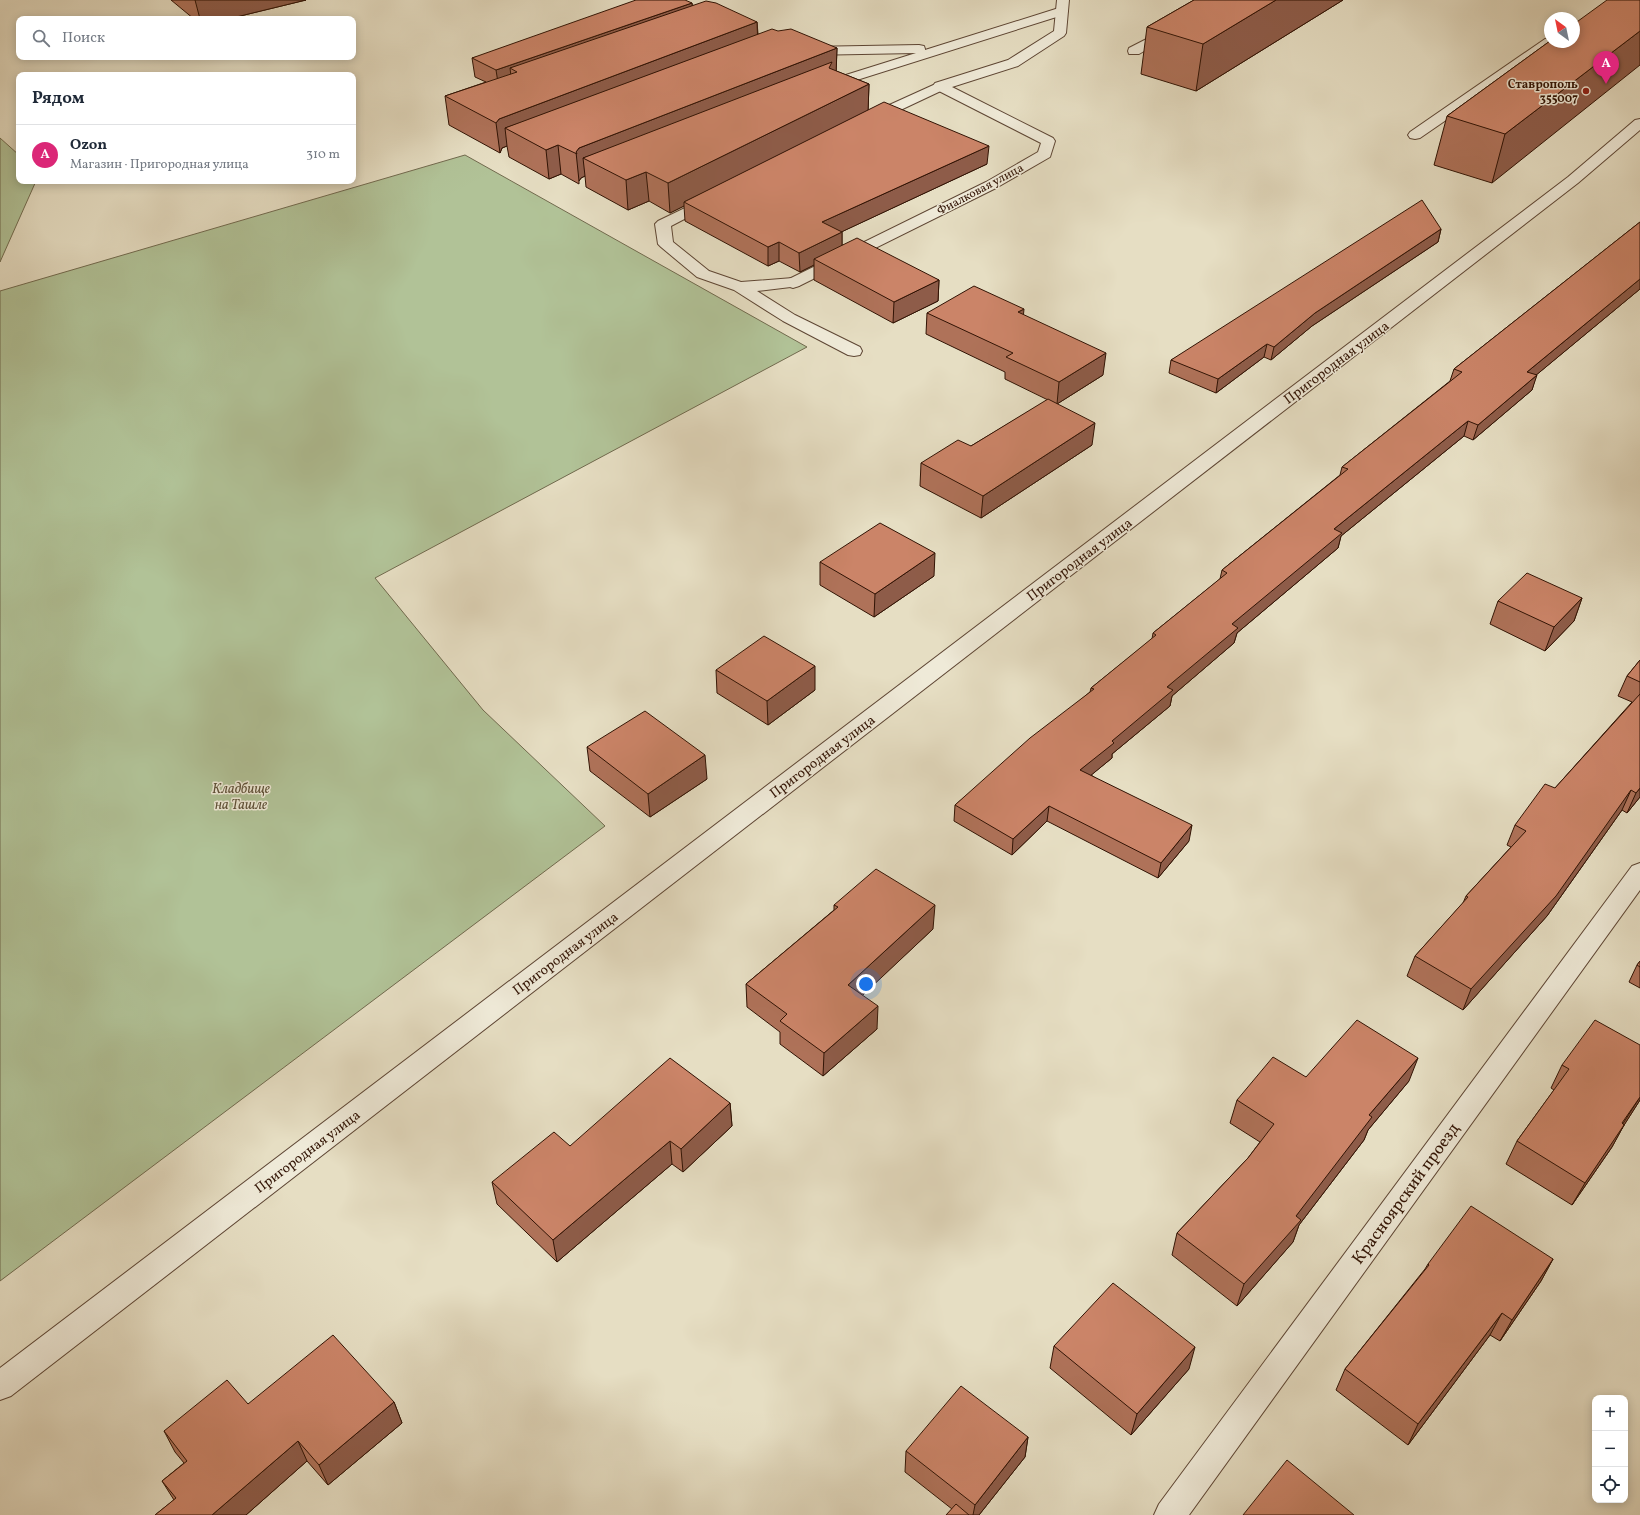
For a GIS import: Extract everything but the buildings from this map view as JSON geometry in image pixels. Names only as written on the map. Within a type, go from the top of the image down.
[{"type":"street","points":[[808,93],[831,84],[942,49],[1062,6],[1060,33],[1012,62],[940,86],[856,126]]},
{"type":"street","points":[[1134,51],[1180,26]]},
{"type":"street","points":[[1415,135],[1544,46]]},
{"type":"street","points":[[795,47],[821,50],[942,49]]},
{"type":"street","name":"Фиалковая улица","points":[[793,283],[991,185],[1045,154],[1048,141],[940,86]]},
{"type":"street","name":"Пригородная улица","points":[[0,1386],[1573,180],[1640,123]]},
{"type":"street","points":[[725,192],[663,224],[666,244],[704,274],[740,287],[789,318],[854,351]]},
{"type":"street","points":[[740,287],[793,283]]},
{"type":"street","points":[[789,318],[784,301],[793,283]]},
{"type":"street","name":"Красноярский проезд","points":[[1170,1515],[1640,872]]},
{"type":"green space","points":[[0,138],[16,152],[16,184],[35,184],[0,262]]},
{"type":"green space","name":"Кладбище на Ташле","points":[[465,155],[807,347],[375,578],[483,710],[605,826],[0,1281],[0,291]]},
{"type":"place","name":"Ozon","points":[[1606,84]]},
{"type":"place","name":"Ставрополь 355007","points":[[1586,91]]}]
